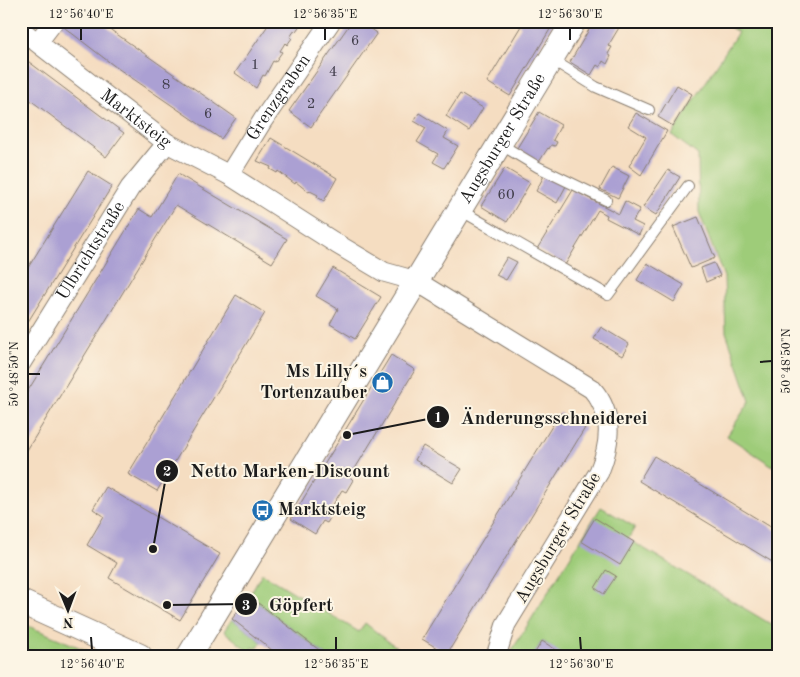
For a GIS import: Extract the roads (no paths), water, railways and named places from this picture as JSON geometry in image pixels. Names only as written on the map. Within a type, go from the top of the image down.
[{"type":"street","points":[[38,42],[54,21]]},
{"type":"street","name":"Grenzgraben","points":[[230,175],[263,120],[331,21]]},
{"type":"street","name":"Augsburger Straße","points":[[189,656],[574,21]]},
{"type":"street","name":"Marktsteig","points":[[21,30],[167,143],[230,175],[384,272],[416,281]]},
{"type":"street","name":"Ulbrichtstraße","points":[[21,363],[130,188],[167,143]]},
{"type":"street","name":"Augsburger Straße","points":[[416,281],[592,389],[602,400],[608,416],[605,458],[599,472],[506,624],[496,656]]},
{"type":"street","points":[[21,602],[140,656]]},
{"type":"lane","points":[[551,59],[596,87],[649,110]]},
{"type":"lane","points":[[500,144],[538,166],[606,200]]},
{"type":"lane","points":[[459,209],[608,295],[688,186]]},
{"type":"place","name":"Ms Lilly´s Tortenzauber","points":[[383,382]]},
{"type":"place","name":"Änderungsschneiderei","points":[[347,435]]},
{"type":"place","name":"Marktsteig","points":[[262,510]]},
{"type":"place","name":"Netto Marken-Discount","points":[[153,549]]},
{"type":"place","name":"Göpfert","points":[[167,605]]}]
